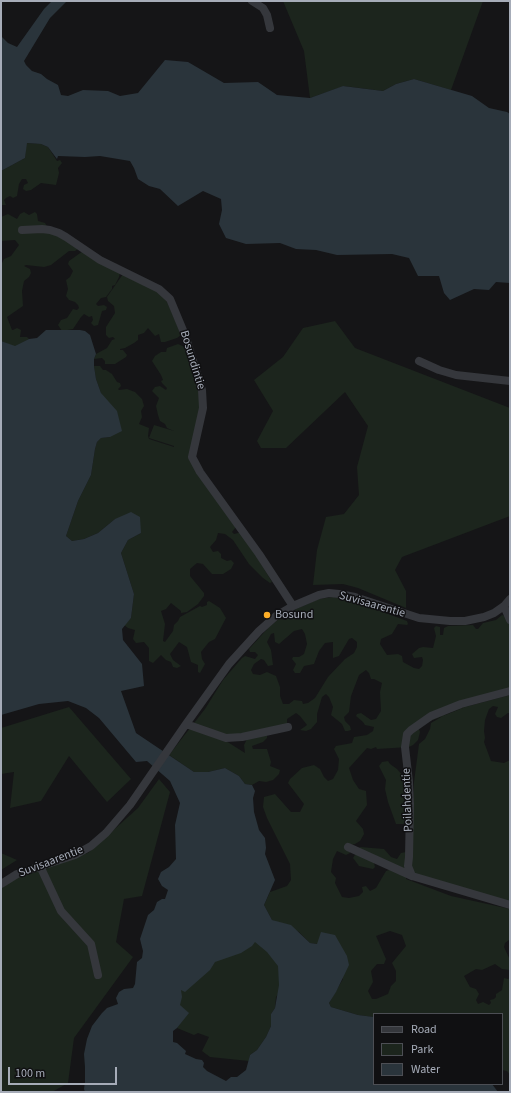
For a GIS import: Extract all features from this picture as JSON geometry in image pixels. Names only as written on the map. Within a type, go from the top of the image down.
[{"type":"street","points":[[252,1],[263,8],[267,15],[270,28]]},
{"type":"street","name":"Bosundintie","points":[[22,230],[50,230],[66,237],[100,260],[159,289],[170,299],[185,335],[202,390],[204,408],[192,457],[200,472],[259,554],[294,606]]},
{"type":"street","points":[[419,361],[439,370],[456,375],[510,381]]},
{"type":"street","name":"Suvisaarentie","points":[[1,884],[17,874],[75,855],[98,840],[120,817],[215,682],[252,638],[269,622],[294,606],[319,595],[329,593],[355,597],[419,618],[450,621],[469,620],[484,617],[494,613],[504,606],[510,599]]},
{"type":"street","points":[[504,606],[510,620]]},
{"type":"street","name":"Poilahdentie","points":[[412,876],[408,866],[410,804],[405,747],[407,734],[416,725],[431,716],[461,704],[510,691]]},
{"type":"street","points":[[186,724],[226,738],[242,737],[288,727]]},
{"type":"street","points":[[348,847],[412,876],[510,904]]},
{"type":"street","points":[[40,866],[61,911],[91,944],[98,975]]},
{"type":"green space","points":[[283,1],[483,1],[451,90],[414,79],[396,84],[383,91],[344,86],[310,98],[304,51]]},
{"type":"green space","points":[[26,143],[41,144],[48,147],[57,161],[60,160],[62,163],[58,168],[59,173],[56,185],[41,183],[31,190],[26,191],[23,189],[24,185],[28,183],[26,179],[22,179],[19,184],[17,196],[13,198],[10,196],[6,198],[4,200],[6,205],[1,205],[1,171],[25,158]]},
{"type":"green space","points":[[24,212],[29,215],[35,212],[37,214],[38,221],[45,223],[48,228],[79,248],[75,251],[69,251],[51,265],[44,267],[24,266],[30,269],[31,273],[24,281],[22,291],[23,306],[7,317],[12,330],[17,328],[21,330],[20,337],[27,337],[29,339],[15,347],[1,341],[1,265],[4,259],[11,256],[19,245],[15,240],[1,241],[1,217],[8,214],[17,219],[20,214]]},
{"type":"green space","points":[[83,251],[120,273],[119,277],[106,297],[101,298],[96,304],[98,306],[104,305],[107,307],[106,310],[102,311],[98,325],[94,326],[91,323],[93,320],[92,316],[89,317],[84,314],[73,329],[62,331],[58,325],[61,320],[67,318],[73,309],[77,310],[79,308],[75,302],[69,300],[66,296],[68,289],[66,280],[70,277],[73,271],[68,264],[69,261]]},
{"type":"green space","points":[[123,274],[163,292],[181,335],[177,338],[161,342],[159,334],[155,336],[148,328],[144,333],[138,335],[138,340],[134,343],[120,349],[127,355],[126,357],[115,364],[105,364],[105,361],[102,358],[94,359],[96,354],[107,348],[112,340],[115,339],[113,337],[109,338],[106,335],[106,327],[115,313],[114,306],[108,301],[107,297]]},
{"type":"green space","points":[[335,321],[355,348],[510,408],[510,516],[402,557],[395,570],[406,591],[406,608],[358,588],[343,584],[313,585],[317,550],[326,517],[344,514],[359,495],[357,467],[368,426],[345,392],[286,448],[261,448],[257,441],[273,411],[254,380],[283,357],[303,328]]},
{"type":"green space","points":[[178,344],[187,348],[202,398],[191,456],[236,527],[232,532],[234,534],[242,532],[272,582],[270,583],[263,578],[249,564],[233,540],[225,534],[218,533],[216,540],[210,547],[213,552],[218,551],[221,554],[221,558],[227,561],[231,560],[234,563],[231,569],[223,574],[212,574],[203,564],[197,563],[190,569],[190,576],[204,593],[204,596],[198,604],[187,612],[181,613],[181,611],[171,603],[166,609],[161,611],[165,624],[163,641],[165,642],[173,631],[174,625],[180,617],[200,606],[202,607],[207,605],[207,602],[209,601],[220,608],[226,618],[215,639],[209,642],[201,652],[202,659],[205,664],[200,673],[198,672],[198,665],[191,662],[187,647],[179,642],[170,654],[173,660],[181,666],[177,668],[173,667],[171,662],[166,660],[161,655],[153,663],[149,661],[149,648],[144,642],[136,643],[133,639],[135,630],[124,625],[131,618],[134,594],[121,553],[128,540],[141,533],[115,519],[98,533],[84,539],[72,541],[66,536],[78,501],[91,475],[97,442],[101,438],[110,437],[94,366],[100,366],[103,370],[106,370],[112,374],[117,382],[120,383],[121,386],[118,389],[119,390],[127,389],[135,392],[142,399],[144,406],[141,411],[142,417],[139,424],[149,428],[148,436],[149,439],[174,447],[149,438],[154,425],[174,431],[167,428],[165,424],[160,421],[158,415],[156,406],[159,398],[152,391],[155,387],[160,386],[166,390],[167,388],[162,383],[161,381],[163,380],[161,375],[152,361],[155,356],[161,352],[166,352],[167,348]]},
{"type":"green space","points":[[333,597],[356,602],[407,621],[407,625],[398,624],[392,634],[381,639],[380,644],[387,655],[398,654],[402,656],[403,662],[419,669],[422,666],[422,657],[414,658],[412,654],[419,648],[433,648],[436,636],[434,628],[436,626],[440,627],[440,635],[443,635],[444,628],[448,626],[473,625],[476,629],[478,629],[483,623],[496,620],[502,615],[510,618],[510,689],[418,726],[420,732],[418,740],[409,747],[377,749],[376,747],[371,749],[367,748],[349,768],[353,780],[359,789],[366,791],[367,805],[356,821],[363,829],[364,834],[360,841],[351,845],[350,853],[346,855],[337,851],[333,859],[331,872],[336,878],[335,883],[342,897],[349,898],[359,896],[363,892],[362,887],[366,886],[370,891],[376,888],[386,871],[392,869],[368,858],[374,863],[375,867],[373,869],[359,866],[353,858],[360,847],[384,849],[391,857],[397,859],[401,853],[406,852],[406,879],[451,896],[510,909],[510,937],[505,943],[504,947],[510,960],[510,970],[502,969],[495,964],[482,970],[476,969],[464,976],[470,987],[476,989],[479,994],[476,1000],[478,1004],[483,1002],[489,1005],[491,1003],[490,1000],[494,999],[496,994],[502,990],[504,978],[510,978],[510,1075],[507,1071],[503,1070],[503,1013],[373,1013],[373,1017],[358,1015],[331,1007],[329,1003],[343,979],[317,944],[310,943],[299,932],[272,920],[264,905],[270,892],[287,886],[291,880],[290,864],[263,807],[264,797],[275,794],[291,812],[300,812],[304,804],[288,783],[290,779],[302,768],[314,765],[320,769],[328,781],[333,779],[338,770],[339,759],[334,749],[336,746],[352,743],[354,737],[367,735],[373,731],[374,727],[365,725],[356,716],[357,714],[361,713],[371,720],[376,719],[381,711],[380,692],[382,683],[371,679],[366,670],[359,675],[351,696],[349,712],[344,717],[351,730],[345,731],[342,724],[331,715],[333,707],[329,697],[326,694],[322,697],[317,714],[317,722],[311,729],[306,731],[300,730],[307,725],[296,713],[287,719],[287,726],[226,741],[245,753],[244,745],[247,739],[267,734],[267,738],[263,742],[252,746],[253,749],[267,749],[271,762],[270,766],[280,770],[279,774],[273,780],[266,782],[259,781],[252,785],[245,784],[239,776],[225,768],[208,772],[194,772],[169,755],[205,709],[223,680],[242,658],[245,656],[255,659],[258,655],[255,652],[250,652],[249,649],[269,627],[279,619],[286,620],[296,609],[319,599]],"holes":[[[302,629],[305,634],[307,644],[304,654],[299,657],[293,657],[292,659],[296,664],[293,670],[295,673],[300,673],[304,666],[314,664],[319,651],[325,643],[333,642],[333,658],[339,656],[349,639],[352,638],[357,642],[357,647],[354,653],[345,659],[328,677],[315,698],[308,703],[303,704],[302,701],[294,700],[289,704],[283,704],[280,696],[280,687],[276,676],[267,672],[260,675],[253,674],[251,670],[254,664],[261,659],[264,660],[268,666],[273,665],[271,650],[267,642],[271,634],[274,633],[275,642],[279,644],[294,631]],[[390,931],[402,935],[406,946],[392,963],[396,971],[396,981],[391,986],[388,994],[372,999],[368,991],[373,982],[371,971],[377,964],[384,964],[386,959],[376,936]]]},
{"type":"green space","points":[[510,695],[510,713],[501,718],[497,717],[495,714],[498,707],[493,706],[489,709],[485,720],[484,742],[491,761],[504,763],[510,760],[510,902],[415,875],[411,868],[414,782],[419,744],[425,739],[431,723],[448,713]]},
{"type":"green space","points":[[69,707],[131,779],[107,802],[69,756],[41,801],[10,808],[14,772],[1,774],[1,728]]},
{"type":"green space","points":[[388,761],[404,777],[406,822],[403,824],[396,824],[385,789],[386,780],[379,766],[382,762]]},
{"type":"green space","points":[[159,779],[170,792],[142,896],[124,899],[116,942],[133,957],[74,1038],[68,1083],[52,1092],[1,1092],[1,889],[17,876],[88,853],[138,808]]},
{"type":"green space","points":[[1,853],[17,860],[1,870]]},
{"type":"green space","points":[[238,936],[267,945],[289,981],[276,997],[275,1008],[271,1014],[271,1026],[266,1037],[257,1050],[250,1055],[249,1061],[210,1057],[202,1051],[209,1037],[198,1033],[194,1035],[177,1028],[188,1013],[169,996]]},
{"type":"water","points":[[52,1],[67,1],[50,18],[24,61],[32,71],[41,74],[58,85],[61,95],[68,96],[83,90],[108,91],[120,96],[138,93],[165,60],[188,62],[224,83],[258,82],[277,95],[310,98],[343,86],[383,91],[396,84],[414,79],[472,96],[489,108],[507,112],[510,114],[510,283],[496,282],[489,290],[474,289],[450,300],[444,293],[439,276],[418,276],[409,258],[392,254],[337,255],[316,250],[296,249],[280,243],[246,244],[226,238],[219,224],[222,210],[221,199],[203,191],[178,206],[160,189],[149,186],[138,179],[130,161],[100,156],[58,156],[57,159],[48,147],[41,144],[27,143],[25,158],[1,171],[1,36],[8,43],[17,47],[44,9]]},
{"type":"water","points":[[46,330],[80,330],[85,331],[90,335],[96,354],[94,366],[96,379],[101,393],[117,411],[122,431],[110,437],[101,438],[97,442],[91,475],[78,501],[66,536],[72,541],[84,539],[98,533],[115,519],[131,512],[140,517],[141,533],[128,540],[121,553],[134,594],[131,618],[122,629],[123,640],[142,664],[144,686],[121,691],[136,733],[194,772],[208,772],[225,768],[239,776],[245,784],[252,785],[255,791],[253,798],[254,812],[259,830],[265,838],[265,854],[275,880],[264,905],[272,920],[291,925],[310,943],[317,944],[321,932],[335,935],[347,956],[349,965],[329,1003],[331,1007],[358,1015],[373,1017],[373,1085],[493,1085],[498,1092],[85,1092],[84,1054],[87,1039],[92,1026],[107,1008],[118,1004],[116,998],[119,992],[124,989],[133,988],[135,984],[137,962],[142,958],[143,951],[140,939],[148,915],[154,910],[157,902],[165,899],[168,890],[162,886],[158,879],[161,872],[169,867],[176,859],[175,825],[180,803],[170,781],[147,761],[136,762],[99,718],[86,708],[68,701],[39,704],[1,715],[1,341],[15,346],[29,339],[37,338]],"holes":[[[255,942],[267,952],[278,966],[279,985],[275,1008],[271,1014],[271,1026],[266,1037],[257,1050],[250,1055],[246,1070],[237,1077],[231,1077],[226,1081],[207,1071],[203,1067],[204,1063],[202,1060],[185,1054],[186,1051],[177,1043],[173,1042],[173,1031],[189,1013],[180,1005],[182,997],[181,990],[185,992],[210,970],[215,962],[241,953],[252,946]]]},
{"type":"place","name":"Bosund","points":[[267,615]]}]
